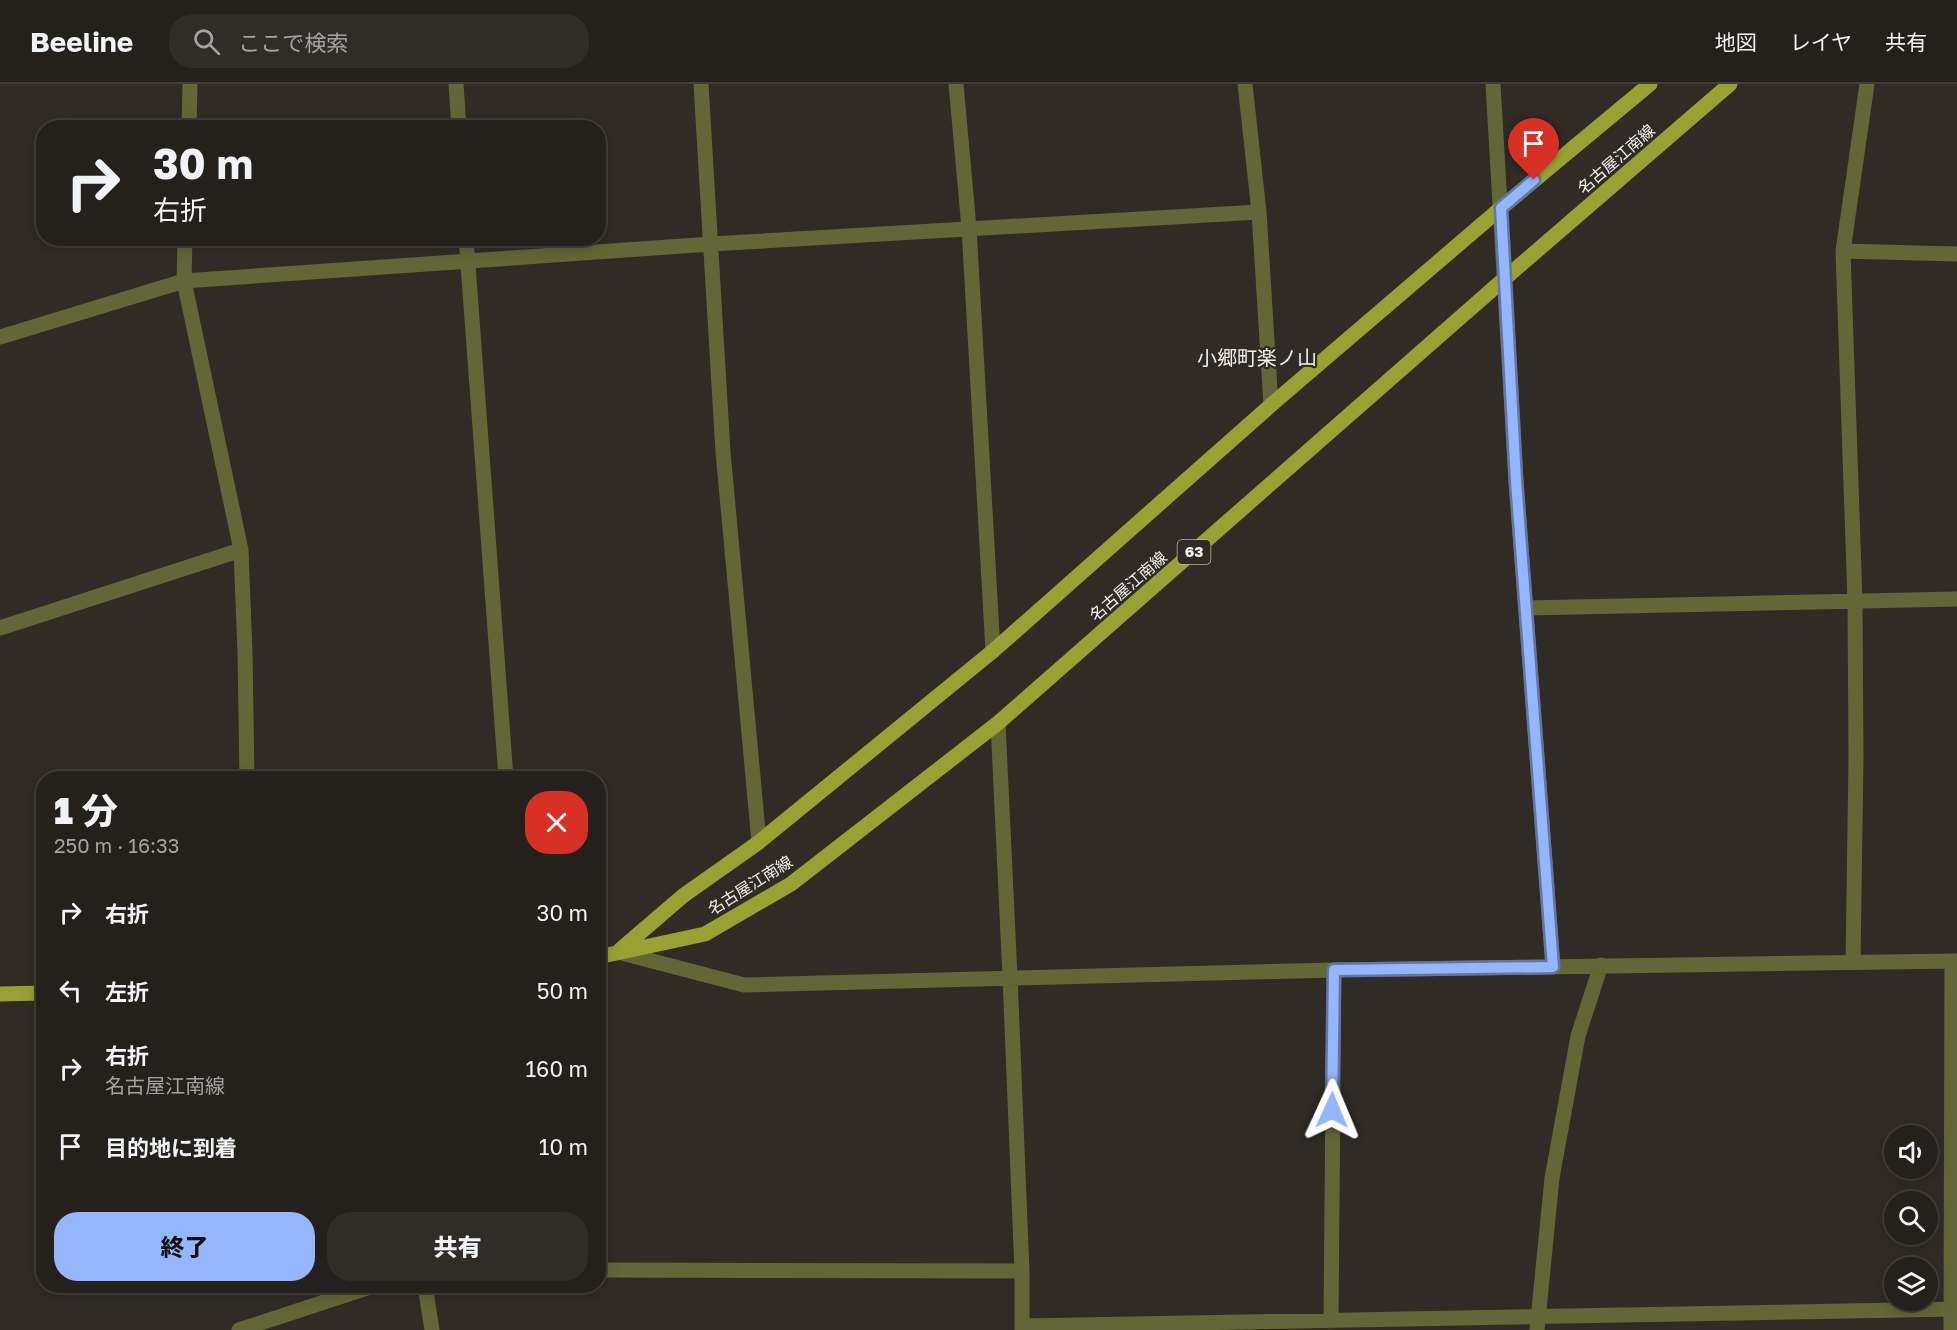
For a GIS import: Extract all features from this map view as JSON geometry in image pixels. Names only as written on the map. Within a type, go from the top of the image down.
[{"type":"main road","name":"名古屋江南線","points":[[618,952],[684,895],[759,842],[993,651],[1271,405],[1650,84]]},
{"type":"main road","name":"名古屋江南線","points":[[606,955],[705,934],[781,890],[998,723],[1730,84]]},
{"type":"main road","points":[[0,994],[36,993]]},
{"type":"street","points":[[189,120],[190,84]]},
{"type":"street","points":[[456,84],[458,120]]},
{"type":"street","points":[[701,84],[723,453],[759,842]]},
{"type":"street","points":[[956,84],[969,228],[993,651]]},
{"type":"street","points":[[1245,84],[1259,212],[1271,405]]},
{"type":"street","points":[[1493,84],[1516,481],[1553,967]]},
{"type":"street","points":[[1853,962],[1856,758],[1855,601],[1843,251],[1867,84]]},
{"type":"street","points":[[0,337],[184,281],[711,244],[1259,212]]},
{"type":"street","points":[[185,246],[184,281],[241,550],[246,653],[247,771]]},
{"type":"street","points":[[466,246],[505,771]]},
{"type":"street","points":[[1843,251],[1957,254]]},
{"type":"street","points":[[0,628],[241,550]]},
{"type":"street","points":[[1526,608],[1957,599]]},
{"type":"street","points":[[998,723],[1022,1270],[1022,1328],[1331,1321],[1537,1323],[1954,1309]]},
{"type":"street","points":[[618,952],[744,985],[1334,970],[1954,961],[1954,1309],[1951,1330]]},
{"type":"street","points":[[1537,1323],[1552,1178],[1578,1036],[1601,965]]},
{"type":"street","points":[[1331,1321],[1334,970]]},
{"type":"street","points":[[606,1269],[1022,1270]]},
{"type":"street","points":[[239,1330],[352,1293]]},
{"type":"street","points":[[426,1293],[432,1330]]},
{"type":"district","name":"小郷町楽ノ山","points":[[1257,358]]},
{"type":"route","points":[[1332,1110],[1334,970],[1553,967],[1516,481],[1503,280],[1501,208],[1534,180]]}]
